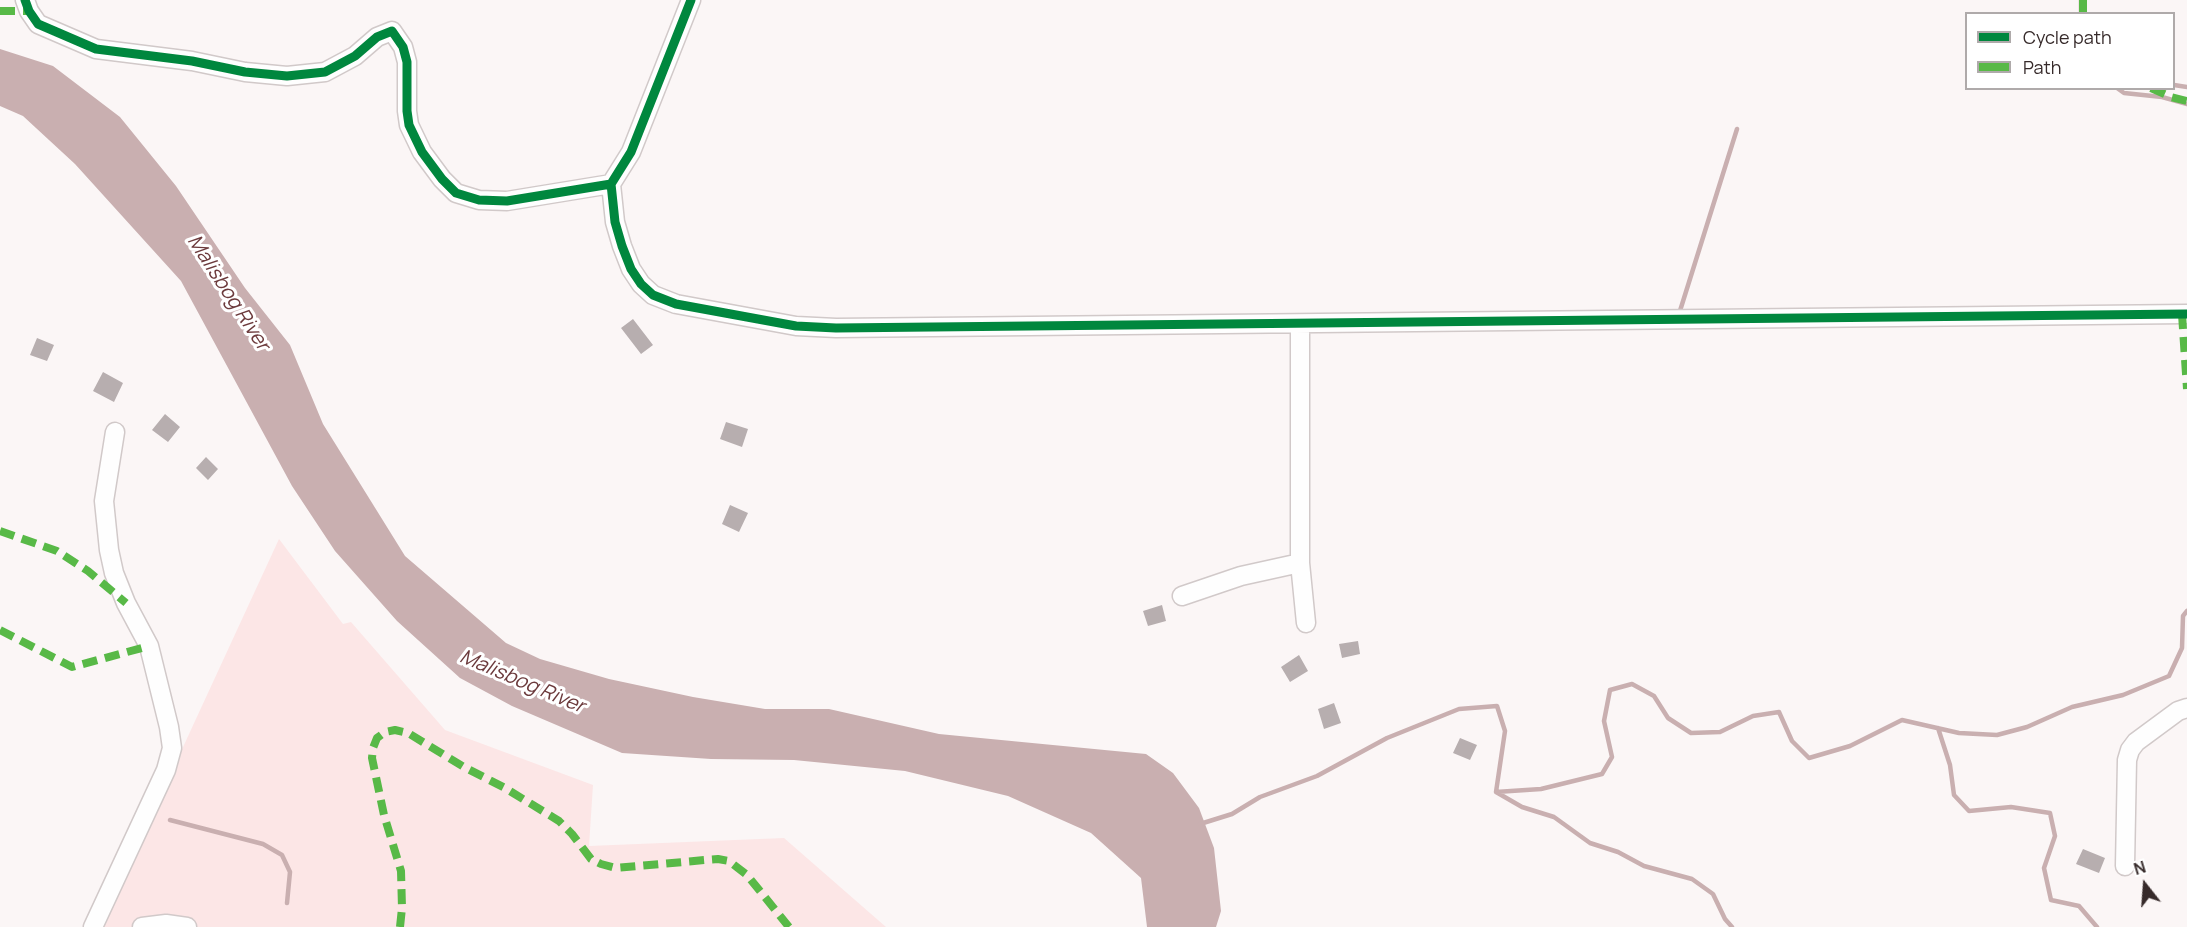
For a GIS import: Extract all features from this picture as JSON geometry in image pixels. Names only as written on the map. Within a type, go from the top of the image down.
[{"type":"street","points":[[25,0],[38,24],[96,49],[192,61],[245,72],[287,76],[325,72],[355,56],[377,38],[392,31],[403,47],[407,62],[406,111],[409,125],[422,152],[442,179],[456,193],[479,200],[507,201],[610,184]]},
{"type":"street","points":[[691,0],[631,152],[610,184],[615,222],[631,269],[641,284],[653,295],[676,304],[817,328],[2187,314]]},
{"type":"street","points":[[1300,324],[1300,563],[1306,623]]},
{"type":"street","points":[[93,927],[166,770],[172,748],[149,646],[126,603],[114,573],[109,550],[105,501],[115,432]]},
{"type":"street","points":[[1182,596],[1241,576],[1300,563]]},
{"type":"street","points":[[2125,866],[2127,759],[2130,750],[2136,742],[2178,711],[2187,708]]},
{"type":"street","points":[[142,927],[166,924],[187,927]]},
{"type":"shaded area","points":[[279,539],[343,624],[351,622],[445,730],[593,785],[589,846],[784,838],[886,927],[100,927]]},
{"type":"water","name":"Malisbog River","points":[[0,49],[53,66],[120,117],[176,186],[245,288],[290,345],[323,424],[405,556],[506,643],[540,659],[609,679],[693,697],[765,709],[829,709],[939,734],[1146,754],[1173,773],[1199,808],[1214,848],[1221,911],[1216,927],[1147,927],[1141,878],[1091,833],[1008,796],[905,771],[794,760],[711,759],[622,753],[512,706],[460,678],[397,621],[335,551],[292,486],[181,281],[75,164],[23,116],[0,106]]},
{"type":"building","points":[[633,319],[653,345],[641,354],[621,328]]},
{"type":"building","points":[[37,338],[54,345],[47,361],[30,355]]},
{"type":"building","points":[[103,372],[123,383],[114,402],[93,391]]},
{"type":"building","points":[[165,414],[180,427],[168,442],[152,430]]},
{"type":"building","points":[[726,422],[748,429],[742,447],[720,439]]},
{"type":"building","points":[[206,457],[218,469],[208,480],[196,468]]},
{"type":"building","points":[[730,505],[748,513],[739,532],[722,524]]},
{"type":"building","points":[[1162,605],[1166,621],[1148,626],[1143,611]]},
{"type":"building","points":[[1358,641],[1360,654],[1342,658],[1339,644]]},
{"type":"building","points":[[1299,655],[1308,671],[1290,682],[1281,667]]},
{"type":"building","points":[[1334,703],[1341,723],[1324,729],[1318,709]]},
{"type":"building","points":[[1460,738],[1477,745],[1470,760],[1453,753]]},
{"type":"building","points":[[2083,849],[2105,858],[2099,873],[2076,864]]},
{"type":"waterway","points":[[2081,0],[2081,12]]},
{"type":"waterway","points":[[2175,85],[2187,87]]},
{"type":"waterway","points":[[2120,90],[2124,93],[2162,97],[2187,104]]},
{"type":"waterway","points":[[1679,314],[1737,129]]},
{"type":"waterway","points":[[1496,792],[1541,789],[1602,774],[1612,757],[1604,721],[1610,690],[1632,684],[1654,696],[1668,718],[1691,733],[1720,732],[1753,716],[1779,712],[1792,741],[1809,758],[1850,746],[1902,720],[1959,733],[1997,735],[2027,727],[2072,707],[2123,695],[2169,676],[2182,648],[2183,616],[2187,611]]},
{"type":"waterway","points":[[1200,824],[1232,814],[1260,797],[1317,776],[1387,738],[1459,709],[1497,706],[1505,731],[1496,792],[1522,807],[1554,817],[1590,843],[1618,852],[1644,866],[1692,879],[1713,894],[1725,919],[1732,927]]},
{"type":"waterway","points":[[1938,728],[1950,765],[1954,795],[1969,811],[2011,807],[2050,813],[2055,836],[2044,868],[2051,900],[2079,906],[2097,927]]},
{"type":"waterway","points":[[170,820],[263,844],[282,855],[290,872],[287,903]]},
{"type":"marked path","points":[[2083,0],[2083,12]]},
{"type":"marked path","points":[[0,11],[29,11]]},
{"type":"marked path","points":[[2155,90],[2187,101]]},
{"type":"marked path","points":[[2182,314],[2187,389]]},
{"type":"marked path","points":[[0,531],[57,551],[88,571],[126,603]]},
{"type":"marked path","points":[[0,630],[72,667],[149,646]]},
{"type":"marked path","points":[[400,927],[401,871],[384,815],[372,758],[377,738],[385,732],[395,730],[408,733],[559,821],[591,859],[601,864],[616,868],[718,859],[729,861],[747,875],[789,927]]},
{"type":"cycle path","points":[[25,0],[38,24],[96,49],[192,61],[245,72],[287,76],[325,72],[355,56],[377,37],[392,31],[403,47],[407,62],[409,125],[422,152],[442,179],[456,193],[479,200],[507,201],[611,184]]},
{"type":"cycle path","points":[[691,0],[631,152],[611,184],[615,222],[631,269],[641,284],[653,295],[676,304],[796,326],[836,328],[2187,314]]}]
